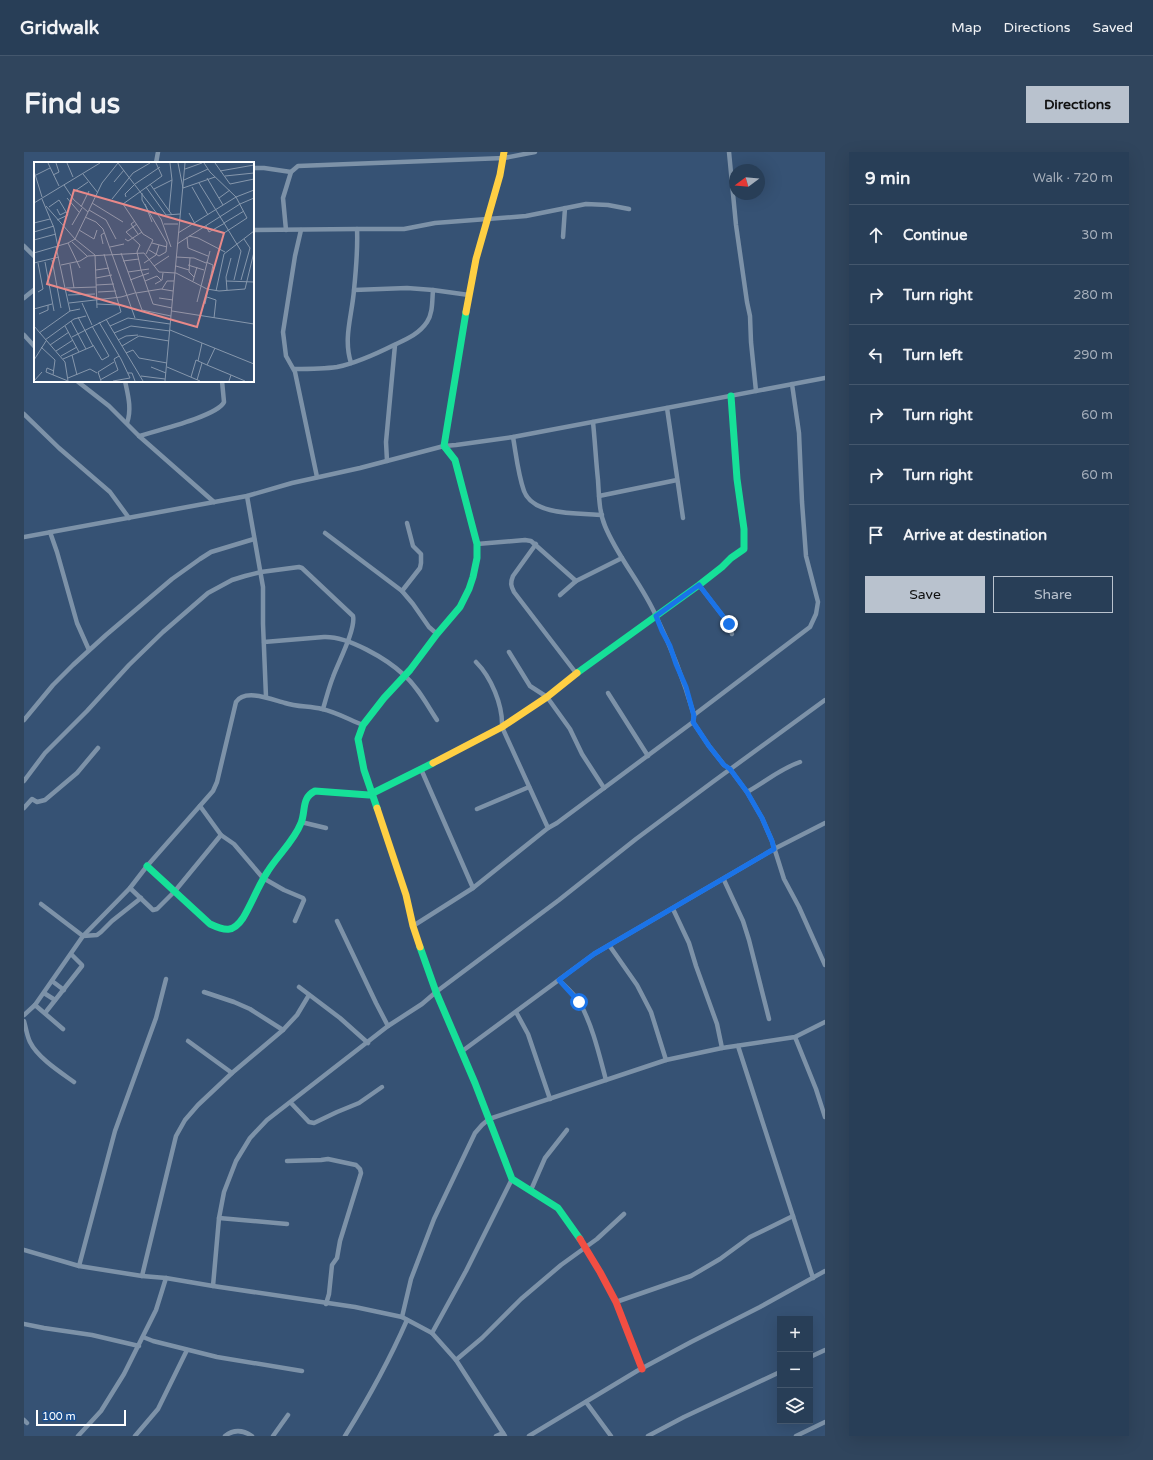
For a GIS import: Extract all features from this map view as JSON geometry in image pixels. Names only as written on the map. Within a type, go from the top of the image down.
[{"type":"street","points":[[156,162],[158,152]]},
{"type":"street","points":[[286,230],[283,198],[291,172],[298,166],[535,152]]},
{"type":"street","points":[[729,152],[737,232],[750,316],[756,391]]},
{"type":"street","points":[[504,155],[476,259],[444,446],[455,460],[477,544],[477,558],[469,589],[460,608],[437,634],[405,675],[384,698],[372,716],[362,725],[358,739],[364,770],[406,895],[413,926],[436,992],[475,1083],[512,1178],[558,1208],[586,1247],[616,1302],[642,1369]]},
{"type":"street","points":[[254,168],[291,172]]},
{"type":"street","points":[[254,230],[404,230],[435,223],[526,216],[586,204],[608,205],[629,209]]},
{"type":"street","points":[[564,238],[565,208]]},
{"type":"street","points":[[351,363],[347,347],[354,290],[358,238],[357,229]]},
{"type":"street","points":[[302,230],[295,256],[283,332],[286,356],[295,372],[317,477]]},
{"type":"street","points":[[24,246],[34,256]]},
{"type":"street","points":[[354,290],[407,288],[469,295]]},
{"type":"street","points":[[24,298],[34,290]]},
{"type":"street","points":[[294,369],[336,367],[351,363],[378,353],[409,338],[418,332],[427,322],[432,310],[433,290]]},
{"type":"street","points":[[24,335],[34,345]]},
{"type":"street","points":[[387,461],[386,442],[395,344]]},
{"type":"street","points":[[24,537],[247,496],[292,483],[444,446],[513,437],[825,378]]},
{"type":"street","points":[[78,382],[109,406],[139,436],[214,502]]},
{"type":"street","points":[[125,382],[130,416],[127,423]]},
{"type":"street","points":[[139,436],[198,418],[218,409],[224,404],[222,382]]},
{"type":"street","points":[[694,716],[810,627],[816,614],[818,602],[806,556],[799,433],[792,384]]},
{"type":"street","points":[[147,866],[175,890],[210,924],[218,928],[229,930],[236,927],[240,923],[263,878],[294,836],[301,822],[305,799],[309,793],[372,794],[502,727],[547,697],[576,673],[699,585],[731,558],[740,554],[744,549],[744,529],[737,480],[731,396]]},
{"type":"street","points":[[667,408],[683,518]]},
{"type":"street","points":[[24,414],[59,448],[110,492],[129,518]]},
{"type":"street","points":[[593,422],[599,496],[604,525],[656,616],[670,646],[686,687],[694,716],[693,722],[709,746],[724,765],[730,769],[747,792],[762,818],[772,841],[784,878],[799,907],[825,965]]},
{"type":"street","points":[[513,437],[524,492],[528,499],[537,506],[548,510],[602,515]]},
{"type":"street","points":[[599,496],[677,480]]},
{"type":"street","points":[[247,496],[263,587],[266,696]]},
{"type":"street","points":[[402,591],[420,568],[422,563],[421,554],[413,546],[407,523]]},
{"type":"street","points":[[50,532],[77,622],[89,650]]},
{"type":"street","points":[[325,533],[402,591],[429,627],[437,634]]},
{"type":"street","points":[[24,720],[53,685],[89,650],[148,598],[211,552],[254,539]]},
{"type":"street","points":[[477,544],[525,540],[531,541],[576,581]]},
{"type":"street","points":[[536,544],[513,576],[510,582],[511,586],[576,673]]},
{"type":"street","points":[[560,595],[576,581],[622,558]]},
{"type":"street","points":[[24,781],[45,753],[87,711],[129,665],[191,607],[208,593],[232,580],[261,572],[299,567],[302,568],[353,616],[354,621],[352,630],[333,678],[323,709]]},
{"type":"street","points":[[699,585],[729,624],[732,634]]},
{"type":"street","points":[[264,642],[332,636],[347,641],[374,654],[405,675],[420,693],[436,720]]},
{"type":"street","points":[[509,652],[530,686],[547,697],[570,729],[582,754],[604,788]]},
{"type":"street","points":[[476,662],[485,673],[493,687],[501,712],[502,727],[548,828]]},
{"type":"street","points":[[608,693],[648,756]]},
{"type":"street","points":[[24,1015],[35,1005],[44,993],[83,936],[130,888],[147,866],[213,791],[217,782],[238,698],[266,696],[286,704],[323,709],[362,725]]},
{"type":"street","points":[[213,1286],[219,1218],[224,1192],[236,1161],[244,1146],[267,1120],[291,1103],[388,1026],[422,1004],[559,900],[636,839],[825,700]]},
{"type":"street","points":[[413,926],[473,888],[548,828],[693,722]]},
{"type":"street","points":[[24,808],[32,799],[37,802],[45,800],[77,774],[98,748]]},
{"type":"street","points":[[747,792],[762,784],[777,773],[800,762]]},
{"type":"street","points":[[421,769],[473,888]]},
{"type":"street","points":[[478,809],[529,787]]},
{"type":"street","points":[[200,806],[221,835],[234,844],[263,878],[284,890],[303,898],[304,900],[295,921]]},
{"type":"street","points":[[301,822],[326,828]]},
{"type":"street","points":[[461,1052],[594,954],[724,880],[774,849],[825,824]]},
{"type":"street","points":[[130,888],[153,910],[157,909],[221,835]]},
{"type":"street","points":[[724,880],[743,921],[770,1019]]},
{"type":"street","points":[[41,904],[83,936],[97,935],[140,898]]},
{"type":"street","points":[[673,909],[689,943],[717,1024],[722,1048]]},
{"type":"street","points":[[105,915],[112,921]]},
{"type":"street","points":[[337,921],[388,1026]]},
{"type":"street","points":[[609,945],[633,980],[651,1012],[666,1060]]},
{"type":"street","points":[[45,1013],[81,969],[82,965],[71,954]]},
{"type":"street","points":[[79,1266],[115,1131],[156,1018],[166,979]]},
{"type":"street","points":[[559,980],[579,1002],[596,1042],[606,1080]]},
{"type":"street","points":[[52,981],[64,990]]},
{"type":"street","points":[[299,987],[340,1018],[368,1043]]},
{"type":"street","points":[[204,992],[250,1009],[283,1030]]},
{"type":"street","points":[[44,993],[55,1000]]},
{"type":"street","points":[[142,1276],[176,1136],[185,1120],[198,1105],[232,1073],[283,1030],[297,1015],[309,995]]},
{"type":"street","points":[[35,1005],[63,1029]]},
{"type":"street","points":[[516,1012],[528,1034],[550,1098]]},
{"type":"street","points":[[24,1021],[28,1038],[36,1050],[52,1066],[74,1082]]},
{"type":"street","points":[[402,1317],[411,1279],[434,1219],[475,1133],[489,1120],[550,1098],[666,1060],[722,1048],[795,1037],[825,1022]]},
{"type":"street","points":[[795,1037],[816,1089],[825,1117]]},
{"type":"street","points":[[188,1040],[232,1073]]},
{"type":"street","points":[[738,1046],[813,1278]]},
{"type":"street","points":[[291,1103],[309,1122],[314,1123],[359,1103],[382,1087]]},
{"type":"street","points":[[531,1190],[545,1158],[567,1130]]},
{"type":"street","points":[[287,1161],[328,1159],[356,1165],[360,1169],[361,1173],[340,1241],[337,1258],[332,1265],[329,1294],[326,1304]]},
{"type":"street","points":[[432,1334],[466,1271],[512,1178]]},
{"type":"street","points":[[456,1360],[482,1338],[521,1299],[586,1247],[624,1214]]},
{"type":"street","points":[[616,1302],[691,1276],[720,1259],[750,1237],[793,1216]]},
{"type":"street","points":[[219,1218],[287,1224]]},
{"type":"street","points":[[24,1250],[79,1266],[142,1276],[166,1278],[326,1304],[355,1307],[402,1317],[432,1334],[456,1360],[504,1434],[496,1436]]},
{"type":"street","points":[[529,1436],[642,1369],[691,1342],[740,1318],[825,1271]]},
{"type":"street","points":[[78,1436],[101,1410],[124,1374],[144,1337],[156,1310],[166,1278]]},
{"type":"street","points":[[345,1436],[389,1360],[407,1320]]},
{"type":"street","points":[[24,1324],[92,1335],[139,1346]]},
{"type":"street","points":[[144,1337],[153,1341],[187,1350],[232,1360],[302,1370]]},
{"type":"street","points":[[134,1436],[158,1409],[187,1350]]},
{"type":"street","points":[[813,1356],[825,1350]]},
{"type":"street","points":[[648,1436],[684,1417],[777,1373]]},
{"type":"street","points":[[586,1402],[611,1436]]},
{"type":"street","points":[[273,1436],[288,1415]]},
{"type":"street","points":[[796,1436],[825,1422]]},
{"type":"street","points":[[225,1436],[236,1430],[252,1436]]},
{"type":"traffic: fast","points":[[377,808],[364,770],[358,739],[363,725],[384,698],[410,670],[437,634],[460,607],[469,589],[477,558],[477,544],[455,460],[444,446],[466,312]]},
{"type":"traffic: fast","points":[[577,673],[699,585],[744,549],[744,529],[737,479],[731,396]]},
{"type":"traffic: fast","points":[[147,866],[210,924],[224,929],[232,928],[236,926],[243,918],[264,877],[298,830],[306,801],[311,794],[315,791],[369,795],[433,763]]},
{"type":"traffic: fast","points":[[420,947],[436,992],[475,1083],[512,1179],[558,1208],[580,1239]]},
{"type":"traffic: slow","points":[[466,312],[476,259],[500,175],[504,152]]},
{"type":"traffic: slow","points":[[433,763],[502,727],[547,697],[577,673]]},
{"type":"traffic: slow","points":[[377,808],[406,895],[413,926],[420,947]]},
{"type":"traffic: jam","points":[[580,1239],[616,1302],[642,1369]]},
{"type":"route","points":[[579,1002],[559,980],[594,954],[724,880],[774,849],[762,818],[747,792],[737,781],[730,769],[724,765],[709,746],[693,722],[694,716],[686,687],[670,646],[656,616],[699,585],[729,624]]}]
